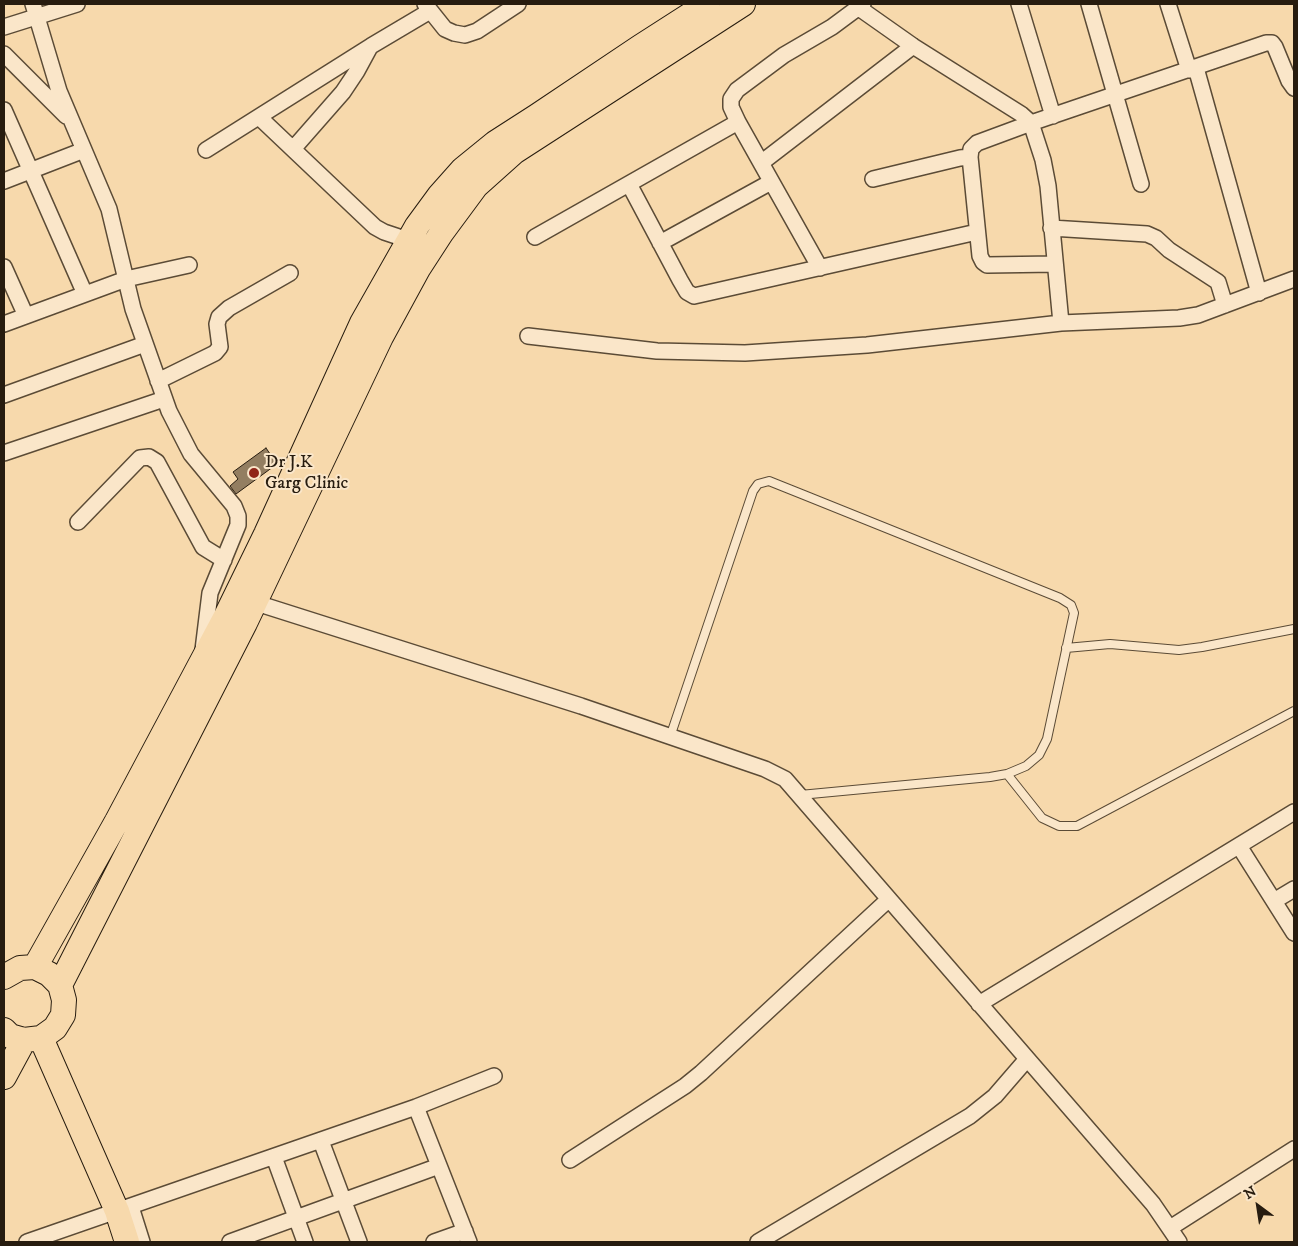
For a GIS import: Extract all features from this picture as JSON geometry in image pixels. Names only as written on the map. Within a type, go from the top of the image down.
[{"type":"main road","points":[[35,967],[117,821],[202,662],[245,599],[274,516],[362,323],[405,245],[439,196],[463,169],[495,143],[640,46],[707,4]]},
{"type":"main road","points":[[60,985],[245,599],[381,337],[418,269],[442,232],[476,186],[514,152],[743,4]]},
{"type":"main road","points":[[4,977],[20,968],[35,967],[49,974],[60,985],[64,1000],[63,1015],[55,1028],[16,1034]]},
{"type":"main road","points":[[4,1077],[16,1034]]},
{"type":"main road","points":[[16,1034],[124,1209],[127,1242]]},
{"type":"street","points":[[206,150],[371,46],[428,7],[446,28],[454,33],[465,35],[477,32],[518,4]]},
{"type":"street","points":[[1019,4],[1053,116]]},
{"type":"street","points":[[1089,4],[1141,184]]},
{"type":"street","points":[[1168,4],[1193,69],[1259,292]]},
{"type":"street","points":[[4,27],[35,10],[75,5]]},
{"type":"street","points":[[820,268],[738,122],[731,107],[731,99],[737,90],[784,55],[832,27],[861,6],[913,46],[1021,114],[1031,123],[1045,168],[1048,186],[1061,324]]},
{"type":"street","points":[[35,10],[59,91],[109,209],[126,279],[145,344],[164,399],[191,454],[234,506],[238,516],[238,525],[210,594],[202,662]]},
{"type":"street","points":[[1055,264],[987,265],[983,262],[980,256],[977,232],[970,156],[971,149],[978,144],[1031,123],[1266,43],[1272,43],[1275,47],[1289,81],[1294,88]]},
{"type":"street","points":[[293,149],[343,92],[371,46]]},
{"type":"street","points":[[761,163],[913,46]]},
{"type":"street","points":[[4,54],[73,122]]},
{"type":"street","points":[[4,110],[85,294]]},
{"type":"street","points":[[259,117],[375,227],[405,245]]},
{"type":"street","points":[[535,237],[738,122]]},
{"type":"street","points":[[4,181],[84,150]]},
{"type":"street","points":[[873,180],[970,156]]},
{"type":"street","points":[[660,243],[772,182]]},
{"type":"street","points":[[629,184],[687,292],[694,296],[977,232]]},
{"type":"street","points":[[1052,228],[1147,234],[1156,238],[1169,250],[1218,282],[1225,305]]},
{"type":"street","points":[[4,324],[126,279],[189,265]]},
{"type":"street","points":[[4,267],[26,316]]},
{"type":"street","points":[[158,381],[215,353],[220,347],[217,324],[219,317],[229,308],[290,273]]},
{"type":"street","points":[[528,336],[657,352],[745,353],[867,345],[1061,324],[1179,318],[1198,315],[1294,279]]},
{"type":"street","points":[[4,394],[145,344]]},
{"type":"street","points":[[4,453],[164,399]]},
{"type":"street","points":[[78,522],[140,458],[149,457],[157,462],[203,547],[224,560]]},
{"type":"street","points":[[245,599],[581,706],[670,736],[785,779],[1154,1204],[1179,1242]]},
{"type":"street","points":[[979,1004],[1294,812]]},
{"type":"street","points":[[1239,846],[1294,932]]},
{"type":"street","points":[[1274,901],[1294,889]]},
{"type":"street","points":[[570,1160],[685,1086],[701,1073],[889,899]]},
{"type":"street","points":[[758,1242],[970,1116],[995,1096],[1027,1060]]},
{"type":"street","points":[[27,1242],[416,1107],[494,1076]]},
{"type":"street","points":[[416,1107],[467,1237],[434,1242]]},
{"type":"street","points":[[321,1140],[359,1242]]},
{"type":"street","points":[[1170,1228],[1294,1148]]},
{"type":"street","points":[[274,1157],[304,1242]]},
{"type":"street","points":[[230,1242],[249,1239],[296,1218],[439,1166]]},
{"type":"street","points":[[124,1209],[142,1242]]},
{"type":"lane","points":[[670,736],[753,491],[758,484],[768,481],[1071,604],[1074,612],[1047,739],[1039,755],[1026,766],[1007,774],[990,777],[800,795]]},
{"type":"lane","points":[[1066,648],[1110,644],[1179,650],[1294,629]]},
{"type":"lane","points":[[1007,774],[1042,818],[1059,826],[1077,826],[1294,711]]},
{"type":"building","points":[[266,448],[277,464],[236,494],[230,486],[238,479],[233,472]]},
{"type":"place","name":"Dr J.K Garg Clinic","points":[[254,473]]}]
